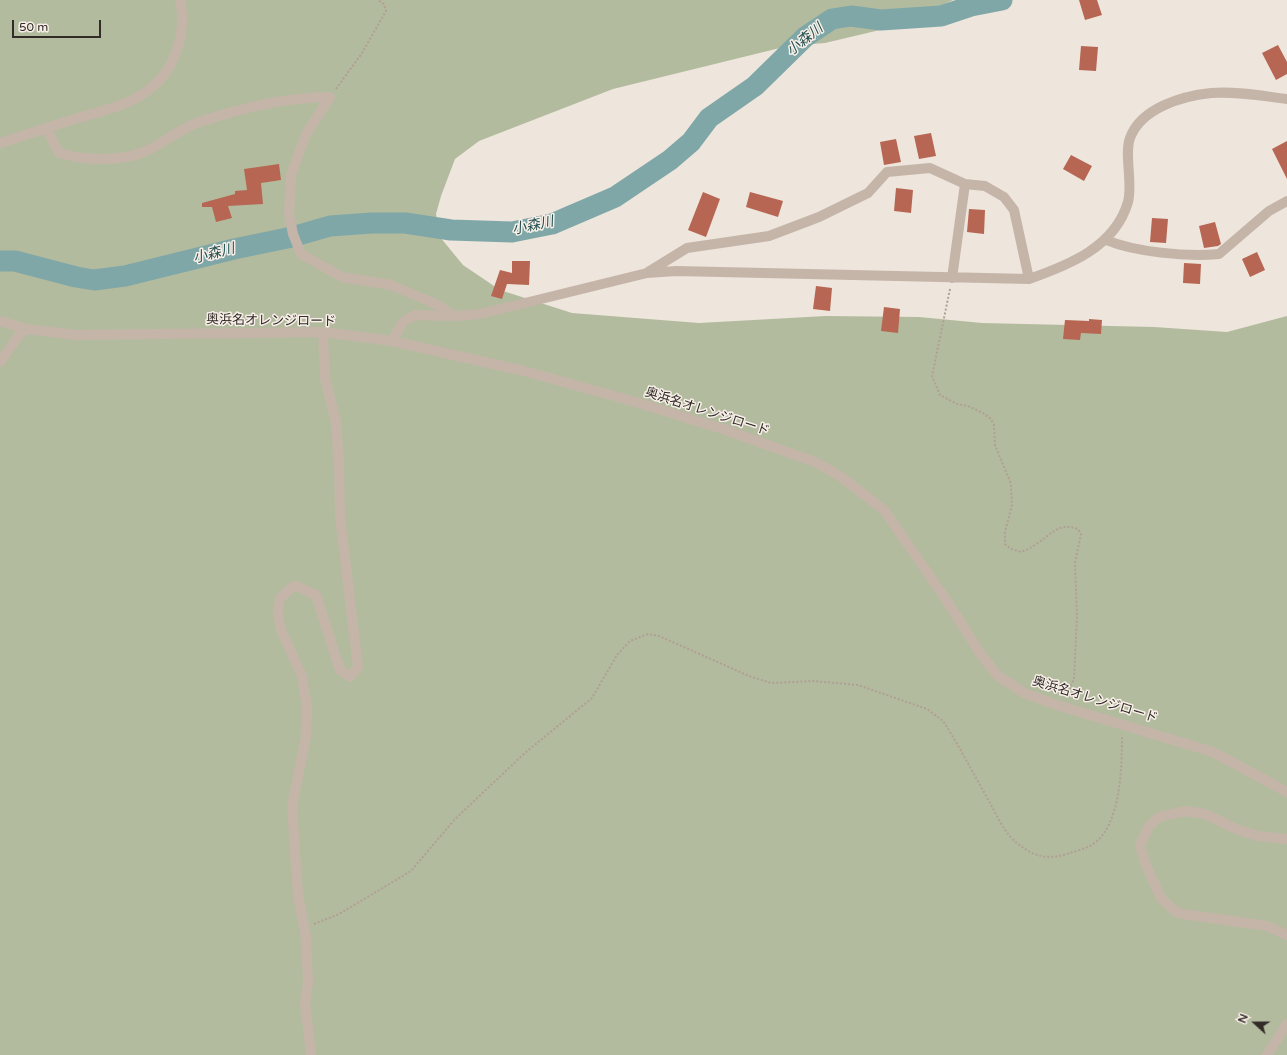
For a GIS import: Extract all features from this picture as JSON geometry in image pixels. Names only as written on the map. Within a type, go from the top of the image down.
[{"type":"street","points":[[0,143],[124,104],[151,89],[175,57],[182,31],[180,0]]},
{"type":"street","points":[[392,340],[403,322],[415,315],[454,316],[480,314],[647,273],[676,271],[1029,279],[1059,268],[1086,255],[1106,240],[1120,219],[1128,201],[1129,140],[1135,126],[1145,117],[1162,107],[1191,97],[1212,93],[1238,93],[1287,99]]},
{"type":"street","points":[[46,128],[60,153],[74,157],[116,158],[141,153],[196,123],[269,103],[303,97],[330,97]]},
{"type":"street","points":[[330,97],[306,134],[291,175],[289,214],[293,234],[301,254],[342,277],[391,285],[438,305],[454,316]]},
{"type":"street","points":[[647,273],[687,248],[769,236],[819,217],[868,193],[887,172],[930,168],[965,184],[985,186],[1004,197],[1014,210],[1029,279]]},
{"type":"street","points":[[952,278],[965,184]]},
{"type":"street","points":[[1106,240],[1123,247],[1167,252],[1218,254],[1269,211],[1287,201]]},
{"type":"street","name":"奥浜名オレンジロード","points":[[0,321],[27,330],[83,335],[323,332],[392,340],[524,371],[632,401],[723,429],[821,465],[840,476],[884,510],[945,598],[980,653],[997,675],[1024,693],[1060,706],[1213,752],[1287,792]]},
{"type":"street","points":[[0,362],[20,334],[27,330]]},
{"type":"street","points":[[311,1055],[305,1002],[308,983],[304,928],[298,895],[292,806],[306,736],[307,708],[302,676],[281,630],[278,614],[280,598],[286,591],[292,586],[296,586],[316,595],[340,670],[350,677],[358,667],[340,517],[339,464],[336,422],[325,378],[323,332]]},
{"type":"street","points":[[1287,839],[1258,836],[1236,829],[1204,814],[1185,811],[1159,817],[1148,826],[1140,845],[1145,863],[1161,898],[1176,912],[1267,926],[1287,935]]},
{"type":"street","points":[[1267,1055],[1287,1024]]},
{"type":"path","points":[[330,97],[362,53],[386,11],[384,4],[378,0]]},
{"type":"path","points":[[952,278],[932,376],[934,384],[940,395],[957,404],[968,406],[983,413],[991,419],[994,425],[994,445],[1011,484],[1012,505],[1005,532],[1005,544],[1012,549],[1021,552],[1036,544],[1046,535],[1060,528],[1071,526],[1078,528],[1081,534],[1075,563],[1077,616],[1074,679],[1060,706]]},
{"type":"path","points":[[304,928],[339,914],[411,871],[455,819],[526,752],[592,698],[617,655],[630,641],[648,634],[659,636],[749,676],[771,683],[813,681],[858,686],[927,709],[943,721],[1002,824],[1016,843],[1043,858],[1055,857],[1094,844],[1104,831],[1116,804],[1121,783],[1122,724]]},
{"type":"green space","points":[[0,0],[953,0],[901,25],[825,43],[788,46],[613,89],[479,141],[455,159],[436,214],[440,237],[463,265],[500,290],[572,313],[699,323],[826,316],[919,317],[982,323],[1154,327],[1227,332],[1287,316],[1287,1055],[0,1055]]},
{"type":"building","points":[[1079,0],[1097,0],[1102,15],[1085,20]]},
{"type":"building","points":[[1278,45],[1287,62],[1287,74],[1276,80],[1262,53]]},
{"type":"building","points":[[1081,46],[1098,47],[1096,71],[1079,70]]},
{"type":"building","points":[[931,133],[936,156],[919,159],[914,136]]},
{"type":"building","points":[[896,139],[901,162],[884,165],[880,142]]},
{"type":"building","points":[[1287,141],[1287,179],[1272,149]]},
{"type":"building","points":[[1071,155],[1092,166],[1084,181],[1063,169]]},
{"type":"building","points":[[279,164],[281,180],[261,183],[263,204],[228,206],[232,218],[216,222],[212,207],[202,207],[202,203],[235,194],[235,191],[247,190],[244,169]]},
{"type":"building","points":[[896,188],[913,190],[911,213],[894,211]]},
{"type":"building","points":[[703,192],[720,199],[706,237],[688,230]]},
{"type":"building","points":[[750,192],[783,201],[778,217],[746,207]]},
{"type":"building","points":[[969,209],[985,210],[984,234],[967,232]]},
{"type":"building","points":[[1152,218],[1168,219],[1166,243],[1150,242]]},
{"type":"building","points":[[1215,222],[1221,244],[1218,246],[1204,248],[1199,226]]},
{"type":"building","points":[[1257,252],[1265,270],[1250,277],[1242,259]]},
{"type":"building","points":[[512,261],[530,261],[529,285],[507,284],[502,299],[491,296],[500,270],[512,273]]},
{"type":"building","points":[[1184,263],[1201,264],[1200,284],[1183,283]]},
{"type":"building","points":[[816,286],[832,288],[830,311],[813,309]]},
{"type":"building","points":[[884,307],[900,309],[898,333],[881,331]]},
{"type":"building","points":[[1089,319],[1102,320],[1101,334],[1081,333],[1080,340],[1063,339],[1065,320],[1089,321]]},
{"type":"waterway","name":"小森川","points":[[0,261],[15,261],[76,277],[94,280],[125,276],[234,249],[292,237],[330,226],[372,223],[405,223],[451,230],[512,232],[552,224],[615,197],[670,160],[691,142],[709,118],[755,86],[805,37],[832,19],[851,16],[881,20],[941,16],[971,6],[1002,0]]}]
